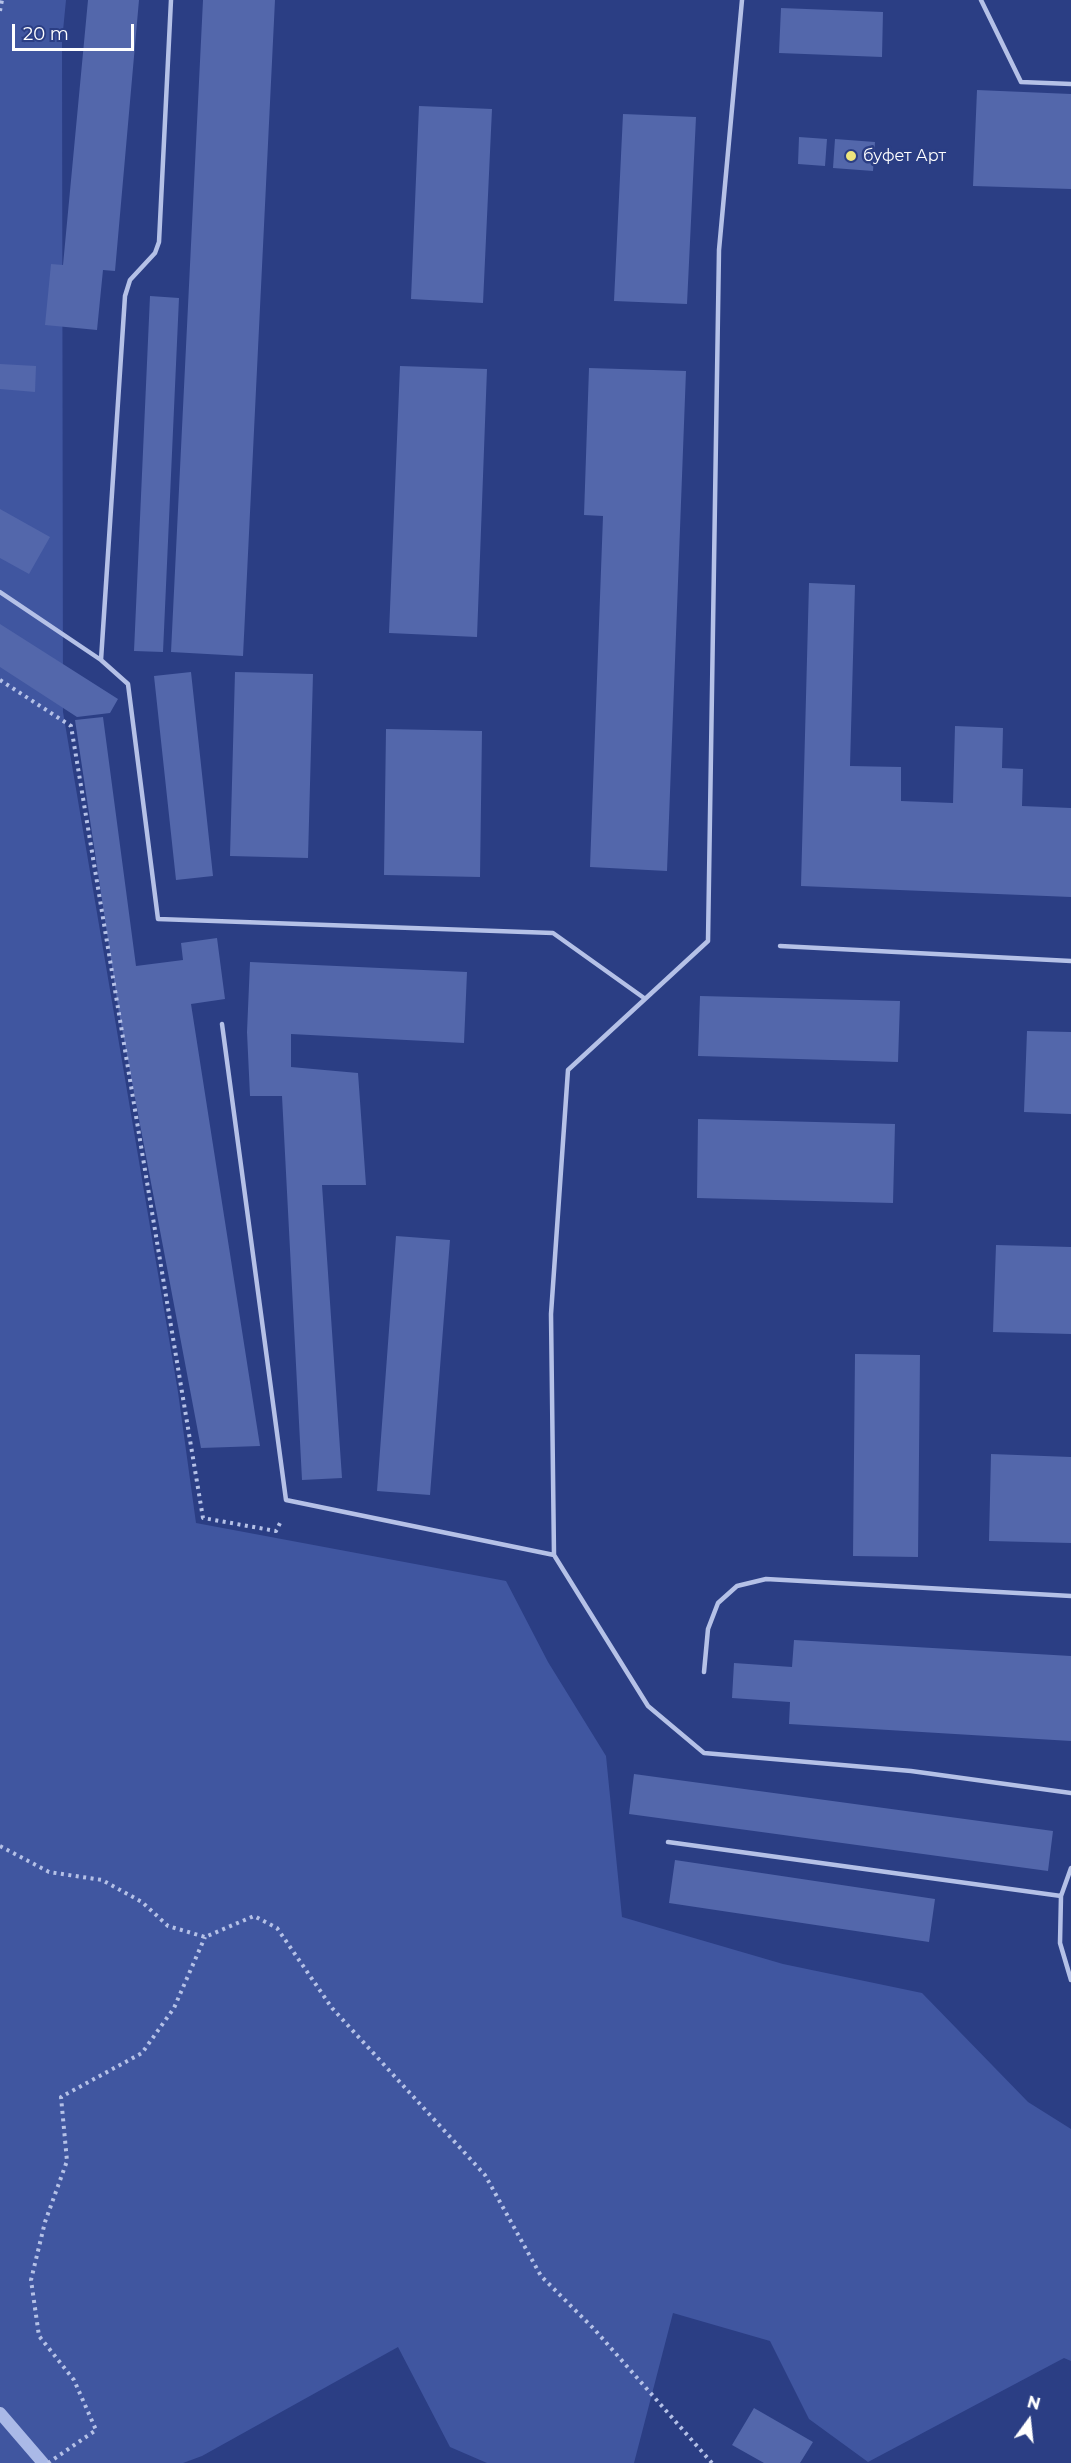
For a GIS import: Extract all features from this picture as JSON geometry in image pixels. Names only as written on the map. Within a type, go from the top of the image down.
[{"type":"lane","points":[[102,660],[125,296],[130,280],[155,253],[159,242],[171,0]]},
{"type":"lane","points":[[742,0],[719,250],[708,941],[568,1070],[551,1314],[554,1555],[648,1706],[704,1753],[911,1771],[1071,1793]]},
{"type":"lane","points":[[981,0],[1021,82],[1071,84]]},
{"type":"lane","points":[[0,592],[102,660],[128,684],[158,919],[553,933],[644,998]]},
{"type":"lane","points":[[780,946],[1071,961]]},
{"type":"lane","points":[[222,1024],[286,1500],[554,1555]]},
{"type":"lane","points":[[704,1672],[708,1629],[718,1603],[737,1586],[766,1579],[1071,1596]]},
{"type":"lane","points":[[668,1842],[1060,1896]]},
{"type":"lane","points":[[1071,1868],[1060,1896],[1060,1943],[1071,1980]]},
{"type":"path","points":[[0,11],[2,0]]},
{"type":"path","points":[[0,680],[71,726],[124,1055],[203,1518],[276,1531],[292,1502]]},
{"type":"path","points":[[0,1846],[49,1872],[102,1880],[142,1902],[168,1926],[205,1937],[254,1916],[277,1928],[332,2008],[485,2175],[541,2276],[595,2330],[712,2463]]},
{"type":"path","points":[[48,2463],[96,2430],[74,2380],[39,2336],[31,2280],[45,2222],[67,2161],[61,2097],[142,2054],[174,2008],[205,1937]]},
{"type":"shaded area","points":[[0,0],[66,0],[62,41],[63,712],[178,1392],[196,1523],[506,1581],[548,1662],[606,1756],[622,1917],[783,1964],[922,1993],[1028,2102],[1071,2129],[1071,2361],[1064,2358],[868,2462],[809,2419],[770,2341],[673,2313],[634,2463],[487,2463],[450,2447],[398,2347],[202,2456],[183,2463],[0,2463]]},
{"type":"building","points":[[88,0],[139,0],[115,271],[103,270],[97,330],[45,325],[51,264],[63,265]]},
{"type":"building","points":[[203,0],[275,0],[243,656],[171,652]]},
{"type":"building","points":[[781,8],[883,12],[882,57],[779,53]]},
{"type":"building","points":[[977,90],[1071,94],[1071,189],[973,186]]},
{"type":"building","points":[[419,106],[492,109],[483,303],[411,299]]},
{"type":"building","points":[[623,114],[696,117],[687,304],[614,301]]},
{"type":"building","points":[[799,137],[827,139],[825,166],[798,164]]},
{"type":"building","points":[[835,139],[875,142],[873,171],[833,168]]},
{"type":"building","points":[[150,296],[179,298],[163,652],[134,651]]},
{"type":"building","points":[[0,364],[36,366],[35,392],[0,389]]},
{"type":"building","points":[[400,366],[487,369],[477,637],[389,633]]},
{"type":"building","points":[[589,368],[686,371],[667,871],[590,867],[603,516],[584,515]]},
{"type":"building","points":[[0,509],[50,537],[29,574],[0,558]]},
{"type":"building","points":[[809,583],[855,585],[850,766],[901,767],[901,801],[953,803],[955,726],[1003,728],[1002,768],[1023,769],[1022,806],[1071,808],[1071,897],[801,886]]},
{"type":"building","points":[[0,624],[118,699],[110,713],[77,717],[0,667]]},
{"type":"building","points":[[191,672],[213,876],[176,880],[154,676]]},
{"type":"building","points":[[235,672],[313,674],[308,858],[230,856]]},
{"type":"building","points":[[103,717],[136,966],[183,960],[181,943],[217,938],[225,999],[191,1004],[260,1446],[201,1448],[119,1013],[75,720]]},
{"type":"building","points":[[386,729],[482,731],[480,877],[384,875]]},
{"type":"building","points":[[250,962],[467,972],[464,1043],[291,1034],[291,1067],[358,1073],[366,1185],[322,1185],[342,1478],[302,1480],[282,1096],[250,1096],[247,1032]]},
{"type":"building","points":[[700,996],[900,1001],[898,1062],[698,1056]]},
{"type":"building","points":[[1027,1031],[1071,1032],[1071,1114],[1024,1112]]},
{"type":"building","points":[[698,1119],[895,1124],[893,1203],[697,1198]]},
{"type":"building","points":[[396,1236],[450,1240],[430,1495],[377,1491]]},
{"type":"building","points":[[996,1245],[1071,1247],[1071,1334],[993,1332]]},
{"type":"building","points":[[855,1354],[920,1355],[918,1557],[853,1556]]},
{"type":"building","points":[[991,1454],[1071,1457],[1071,1543],[989,1541]]},
{"type":"building","points":[[794,1640],[1071,1656],[1071,1741],[789,1724],[790,1702],[732,1698],[734,1663],[792,1667]]},
{"type":"building","points":[[634,1774],[1053,1831],[1048,1871],[629,1814]]},
{"type":"building","points":[[675,1860],[935,1899],[929,1942],[669,1903]]},
{"type":"building","points":[[754,2408],[813,2442],[800,2463],[764,2463],[732,2445]]},
{"type":"waterway","points":[[0,2413],[43,2463]]},
{"type":"place","name":"буфет Арт","points":[[851,156]]}]
